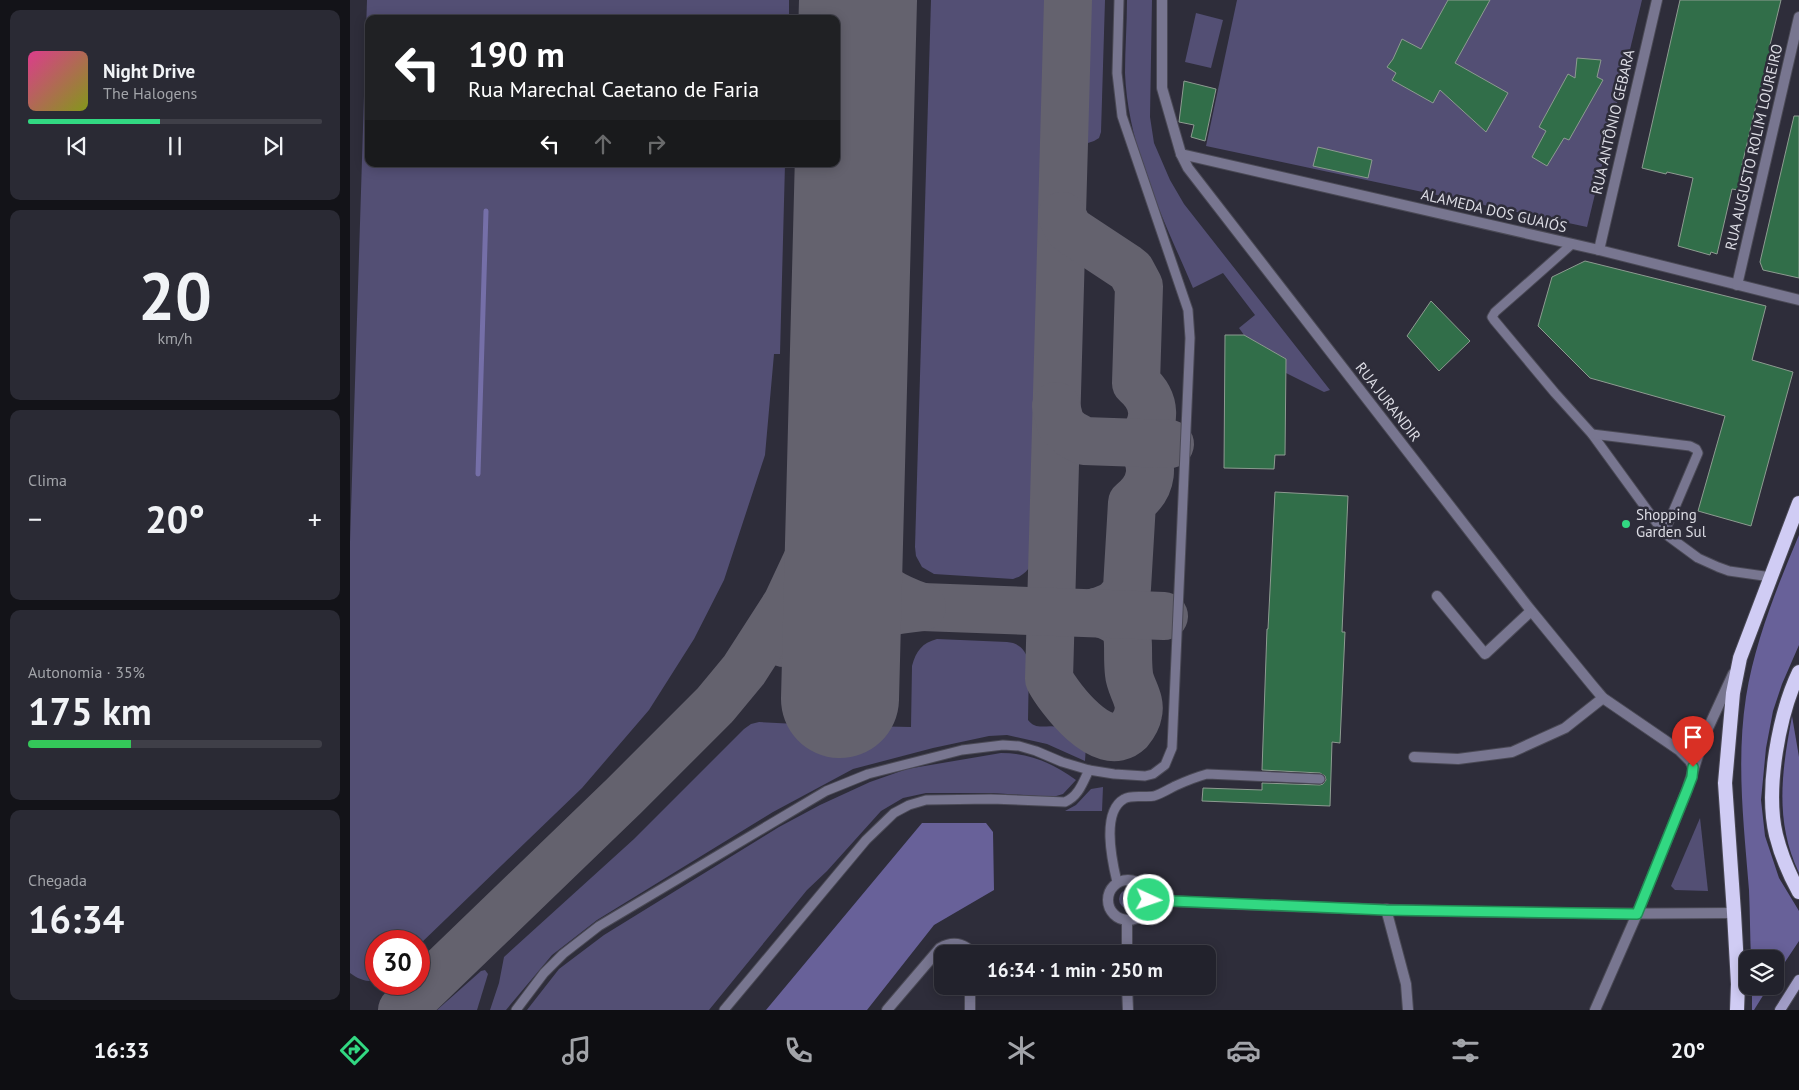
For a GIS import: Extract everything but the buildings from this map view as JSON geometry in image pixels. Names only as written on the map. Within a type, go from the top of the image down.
[{"type":"highway","points":[[1737,1010],[1734,913],[1725,783],[1733,692],[1740,658],[1799,503]]},
{"type":"highway","points":[[1799,672],[1783,714],[1776,750],[1772,800],[1776,834],[1789,874],[1799,892]]},
{"type":"main road","points":[[1780,1010],[1797,982]]},
{"type":"street","name":"RUA JURANDIR","points":[[1162,0],[1162,88],[1181,154],[1200,184],[1532,612],[1603,698],[1680,750],[1693,767]]},
{"type":"street","name":"RUA ANTÔNIO GEBARA","points":[[1599,250],[1657,0]]},
{"type":"street","name":"RUA AUGUSTO ROLIM LOUREIRO","points":[[1737,285],[1799,17]]},
{"type":"street","name":"ALAMEDA DOS GUAIÓS","points":[[1181,154],[1599,250],[1799,300]]},
{"type":"street","points":[[1437,596],[1485,654],[1532,612]]},
{"type":"street","points":[[1595,1010],[1637,914],[1687,790],[1704,737],[1740,658]]},
{"type":"street","points":[[1414,757],[1458,759],[1512,752],[1565,728],[1603,698]]},
{"type":"street","points":[[1125,879],[1134,880],[1142,884],[1147,891],[1149,900],[1148,906],[1140,917],[1127,920],[1114,914],[1109,908],[1108,894],[1117,882],[1125,879]]},
{"type":"street","points":[[1149,900],[1386,910],[1637,914],[1734,913]]},
{"type":"street","points":[[1386,910],[1406,984],[1408,1010]]},
{"type":"street","points":[[1127,920],[1127,945]]},
{"type":"street","points":[[945,945],[961,945]]},
{"type":"street","points":[[887,1010],[934,955]]},
{"type":"street","points":[[970,995],[970,1010]]},
{"type":"street","points":[[1127,995],[1128,1010]]},
{"type":"lane","points":[[516,1010],[544,973],[563,954],[599,926],[826,791],[845,782],[868,774],[962,750],[1003,745],[1028,748],[1089,770],[1114,774],[1145,776],[1153,774],[1165,765],[1172,748],[1190,338],[1188,310],[1122,116],[1118,73],[1119,0]]},
{"type":"lane","points":[[1572,244],[1495,312],[1492,317],[1554,393],[1592,434],[1664,534],[1698,558],[1729,572],[1771,577]]},
{"type":"lane","points":[[1592,434],[1690,446],[1698,451],[1664,534]]},
{"type":"lane","points":[[724,1010],[866,840],[894,813],[908,805],[926,800],[991,799],[1065,802],[1072,799],[1078,792],[1089,770]]},
{"type":"lane","points":[[1117,882],[1110,835],[1113,811],[1116,804],[1125,797],[1155,796],[1195,777],[1207,774],[1320,779]]},
{"type":"shaded area","points":[[367,0],[789,0],[789,15],[367,15]]},
{"type":"shaded area","points":[[931,0],[1052,0],[1035,555],[1027,570],[1013,579],[934,574],[922,567],[916,556]]},
{"type":"shaded area","points":[[1081,0],[1105,0],[1101,132],[1099,138],[1088,143],[1079,135],[1078,130]]},
{"type":"shaded area","points":[[1127,0],[1152,0],[1150,117],[1154,143],[1170,180],[1184,204],[1330,390],[1324,392],[1286,373],[1286,359],[1244,335],[1239,328],[1255,315],[1223,273],[1193,288],[1149,184],[1133,129],[1125,73]]},
{"type":"shaded area","points":[[1237,0],[1642,0],[1587,227],[1206,146]]},
{"type":"shaded area","points":[[1196,13],[1223,20],[1211,68],[1185,62]]},
{"type":"shaded area","points":[[365,64],[365,167],[785,167],[780,354],[774,354],[765,455],[724,580],[694,639],[649,710],[582,788],[430,934],[430,930],[365,930],[365,980],[350,973],[350,542]]},
{"type":"shaded area","points":[[1799,535],[1799,645],[1782,684],[1773,711],[1766,748],[1761,800],[1765,836],[1779,878],[1799,911],[1799,941],[1784,964],[1784,950],[1751,950],[1749,890],[1741,770],[1743,721],[1750,676],[1775,594]]},
{"type":"shaded area","points":[[937,639],[1007,642],[1019,646],[1024,651],[1029,663],[1028,720],[1038,726],[1054,726],[1065,730],[1086,745],[1085,761],[1047,744],[1007,735],[989,736],[933,748],[853,769],[773,812],[597,920],[552,955],[506,1010],[490,1010],[499,983],[504,957],[634,839],[744,729],[751,724],[759,722],[816,725],[818,746],[864,747],[863,726],[911,727],[912,666],[920,648]]},
{"type":"shaded area","points":[[1792,716],[1799,757],[1799,873],[1791,854],[1786,834],[1782,795],[1785,756]]},
{"type":"shaded area","points":[[1001,753],[1011,753],[1040,760],[1076,780],[1063,794],[1053,797],[993,793],[926,793],[903,798],[881,811],[827,871],[807,890],[709,1010],[527,1010],[559,969],[604,935],[779,827],[820,805],[870,782],[907,769]]},
{"type":"shaded area","points":[[1103,787],[1102,811],[1065,811],[1076,805],[1091,789]]},
{"type":"shaded area","points":[[1700,818],[1708,891],[1675,890],[1671,886]]},
{"type":"shaded area","points":[[922,823],[986,823],[993,832],[994,890],[934,925],[867,1010],[766,1010]]},
{"type":"shaded area","points":[[1129,889],[1136,892],[1139,899],[1136,906],[1129,909],[1122,906],[1119,899],[1122,892]]},
{"type":"shaded area","points":[[485,970],[488,974],[477,1010],[437,1010],[481,971]]},
{"type":"shaded area","points":[[1752,995],[1763,995],[1754,1010],[1752,1010]]},
{"type":"waterway","points":[[478,474],[486,211]]},
{"type":"taxiway","points":[[1068,0],[1049,679],[1062,699],[1095,731],[1107,736],[1119,737],[1132,727],[1139,709],[1129,674],[1127,635],[1124,628],[1118,622],[1096,612]]},
{"type":"taxiway","points":[[1062,216],[1069,229],[1131,271],[1139,286],[1136,383],[1148,397],[1152,412],[1149,428],[1139,443],[1148,459],[1150,474],[1144,489],[1132,503],[1127,588],[1122,598],[1115,604],[1096,612]]},
{"type":"taxiway","points":[[402,1010],[624,796],[715,705],[744,670],[787,603],[816,541],[838,469],[850,332]]},
{"type":"taxiway","points":[[1056,406],[1061,425],[1071,434],[1084,441],[1170,444]]},
{"type":"taxiway","points":[[842,626],[881,614],[922,607],[886,591],[864,571],[854,551],[845,514]]},
{"type":"taxiway","points":[[784,643],[843,580]]},
{"type":"taxiway","points":[[922,607],[1164,616]]},
{"type":"runway","points":[[840,699],[858,0]]},
{"type":"place","name":"Shopping Garden Sul","points":[[1626,524]]},
{"type":"route","points":[[1149,900],[1386,910],[1637,914],[1692,777],[1693,767]]}]
